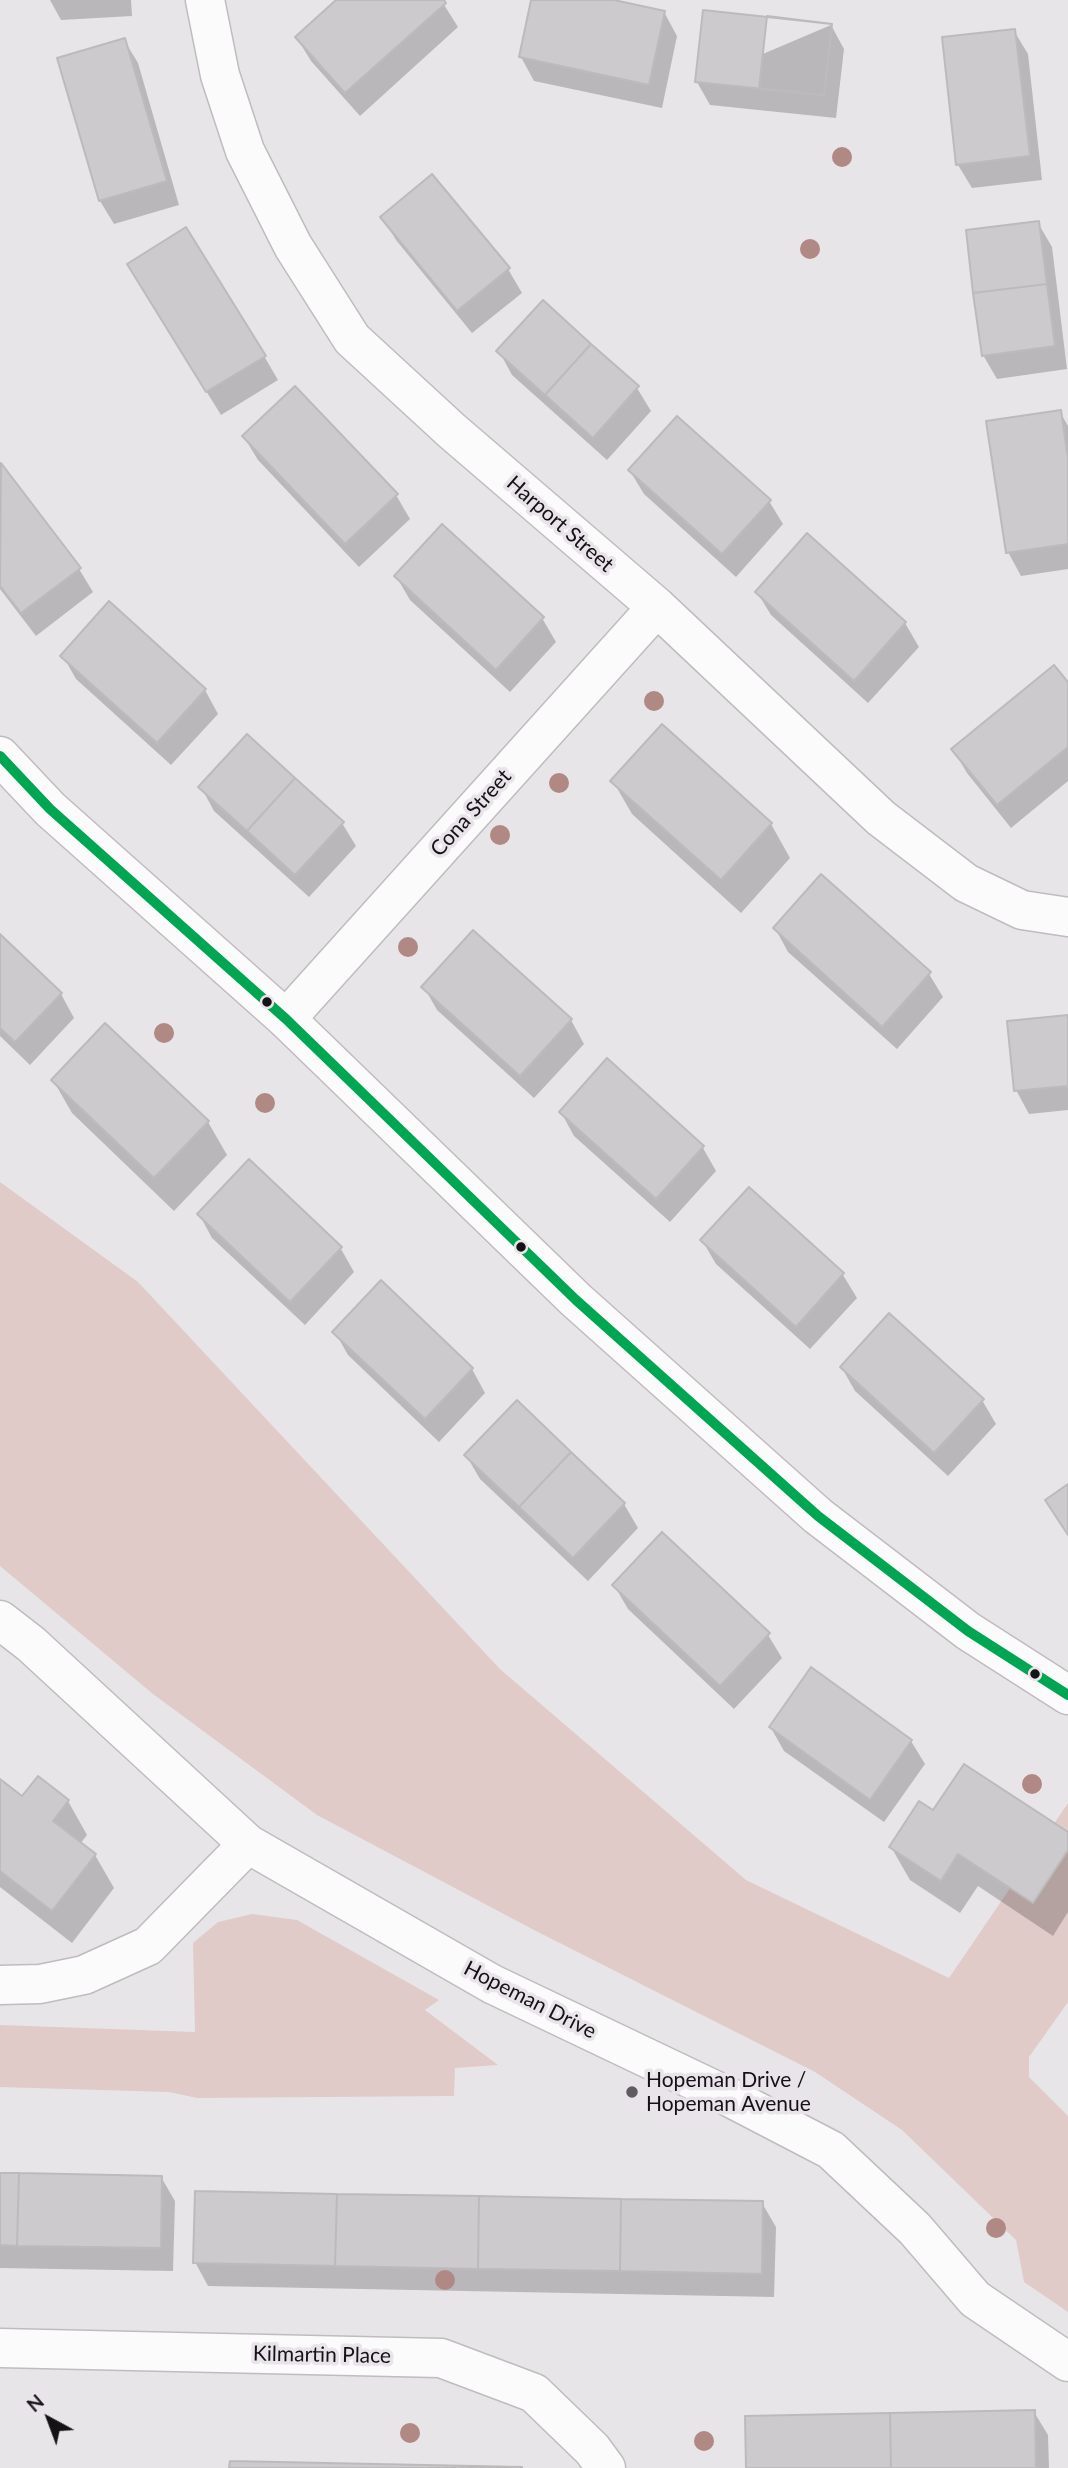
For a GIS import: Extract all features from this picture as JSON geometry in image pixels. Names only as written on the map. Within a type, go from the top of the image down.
[{"type":"street","name":"Harport Street","points":[[205,0],[220,75],[246,150],[293,246],[352,338],[452,431],[657,607],[881,818],[967,883],[1022,910],[1068,918]]},
{"type":"street","name":"Cona Street","points":[[286,1019],[657,607]]},
{"type":"street","points":[[0,756],[50,809],[286,1019],[576,1300],[818,1516],[968,1631],[1068,1695]]},
{"type":"street","name":"Hopeman Drive","points":[[0,1620],[31,1644],[248,1844],[492,1984],[731,2098],[831,2150],[915,2229],[975,2299],[1068,2362]]},
{"type":"street","points":[[0,1985],[40,1984],[84,1975],[148,1946],[248,1844]]},
{"type":"street","name":"Kilmartin Place","points":[[0,2348],[440,2358],[534,2393],[592,2449],[606,2468]]},
{"type":"shaded area","points":[[0,1182],[138,1282],[500,1669],[746,1880],[949,1978],[1068,1803],[1068,2002],[1029,2057],[1029,2077],[1068,2116],[1068,2312],[1024,2282],[1016,2240],[902,2130],[815,2072],[534,1930],[317,1815],[153,1694],[0,1566]]},
{"type":"shaded area","points":[[252,1914],[297,1920],[439,2000],[425,2010],[498,2065],[455,2068],[454,2096],[197,2098],[169,2092],[0,2087],[0,2025],[195,2032],[193,1943],[218,1922]]},
{"type":"building","points":[[336,0],[444,0],[446,3],[345,93],[295,37]]},
{"type":"building","points":[[531,0],[614,0],[665,11],[649,85],[519,57]]},
{"type":"building","points":[[703,10],[832,24],[824,95],[695,82]]},
{"type":"building","points":[[767,16],[832,24],[824,95],[759,89]]},
{"type":"building","points":[[1015,29],[1030,156],[956,165],[942,37]]},
{"type":"building","points":[[125,38],[167,181],[99,201],[57,58]]},
{"type":"building","points":[[432,174],[510,268],[457,311],[380,217]]},
{"type":"building","points":[[1039,221],[1047,284],[973,293],[966,230]]},
{"type":"building","points":[[186,227],[266,356],[206,392],[127,264]]},
{"type":"building","points":[[1047,284],[1055,346],[982,356],[973,293]]},
{"type":"building","points":[[543,300],[591,344],[545,395],[496,351]]},
{"type":"building","points":[[591,344],[639,386],[593,438],[545,395]]},
{"type":"building","points":[[295,386],[398,494],[345,544],[242,436]]},
{"type":"building","points":[[1061,410],[1068,458],[1068,544],[1006,553],[986,421]]},
{"type":"building","points":[[677,416],[771,500],[722,554],[628,470]]},
{"type":"building","points":[[1,463],[81,568],[21,613],[0,586]]},
{"type":"building","points":[[442,524],[544,617],[496,670],[394,576]]},
{"type":"building","points":[[807,533],[906,622],[854,681],[755,592]]},
{"type":"building","points":[[109,601],[206,689],[157,743],[60,656]]},
{"type":"building","points":[[1054,665],[1068,682],[1068,747],[997,805],[951,749]]},
{"type":"building","points":[[662,724],[772,823],[721,880],[610,781]]},
{"type":"building","points":[[247,734],[295,778],[247,831],[198,787]]},
{"type":"building","points":[[295,778],[344,822],[295,875],[247,831]]},
{"type":"building","points":[[821,874],[931,972],[882,1027],[773,928]]},
{"type":"building","points":[[473,930],[572,1019],[520,1076],[421,987]]},
{"type":"building","points":[[0,934],[62,993],[15,1042],[0,1028]]},
{"type":"building","points":[[1068,1015],[1068,1086],[1014,1091],[1007,1021]]},
{"type":"building","points":[[105,1023],[209,1121],[154,1178],[51,1080]]},
{"type":"building","points":[[607,1058],[704,1146],[656,1199],[559,1112]]},
{"type":"building","points":[[249,1159],[342,1247],[290,1302],[197,1214]]},
{"type":"building","points":[[749,1187],[844,1273],[796,1327],[700,1240]]},
{"type":"building","points":[[381,1280],[473,1368],[425,1419],[332,1332]]},
{"type":"building","points":[[889,1313],[984,1399],[934,1453],[840,1367]]},
{"type":"building","points":[[517,1400],[571,1452],[519,1507],[464,1455]]},
{"type":"building","points":[[571,1452],[625,1503],[573,1558],[519,1507]]},
{"type":"building","points":[[1068,1484],[1068,1535],[1045,1500]]},
{"type":"building","points":[[662,1532],[770,1633],[720,1686],[612,1585]]},
{"type":"building","points":[[811,1667],[912,1740],[870,1800],[769,1727]]},
{"type":"building","points":[[964,1764],[1068,1832],[1068,1850],[1033,1903],[958,1854],[941,1881],[889,1847],[919,1801],[933,1810]]},
{"type":"building","points":[[38,1776],[69,1800],[53,1821],[96,1854],[52,1911],[0,1871],[0,1779],[22,1796]]},
{"type":"building","points":[[0,2173],[19,2173],[17,2246],[0,2245]]},
{"type":"building","points":[[19,2173],[162,2176],[161,2248],[17,2246]]},
{"type":"building","points":[[195,2191],[337,2194],[335,2266],[193,2263]]},
{"type":"building","points":[[337,2194],[479,2196],[478,2269],[335,2266]]},
{"type":"building","points":[[479,2196],[621,2199],[620,2271],[478,2269]]},
{"type":"building","points":[[621,2199],[763,2201],[762,2274],[620,2271]]},
{"type":"building","points":[[1035,2410],[1036,2468],[891,2468],[890,2413]]},
{"type":"building","points":[[890,2413],[891,2468],[746,2468],[745,2416]]},
{"type":"building","points":[[230,2461],[522,2467],[522,2468],[229,2468]]},
{"type":"transit line","points":[[0,756],[50,809],[286,1019],[576,1300],[818,1516],[968,1631],[1068,1695]]},
{"type":"place","name":"Hopeman Drive / Hopeman Avenue","points":[[632,2092]]}]
